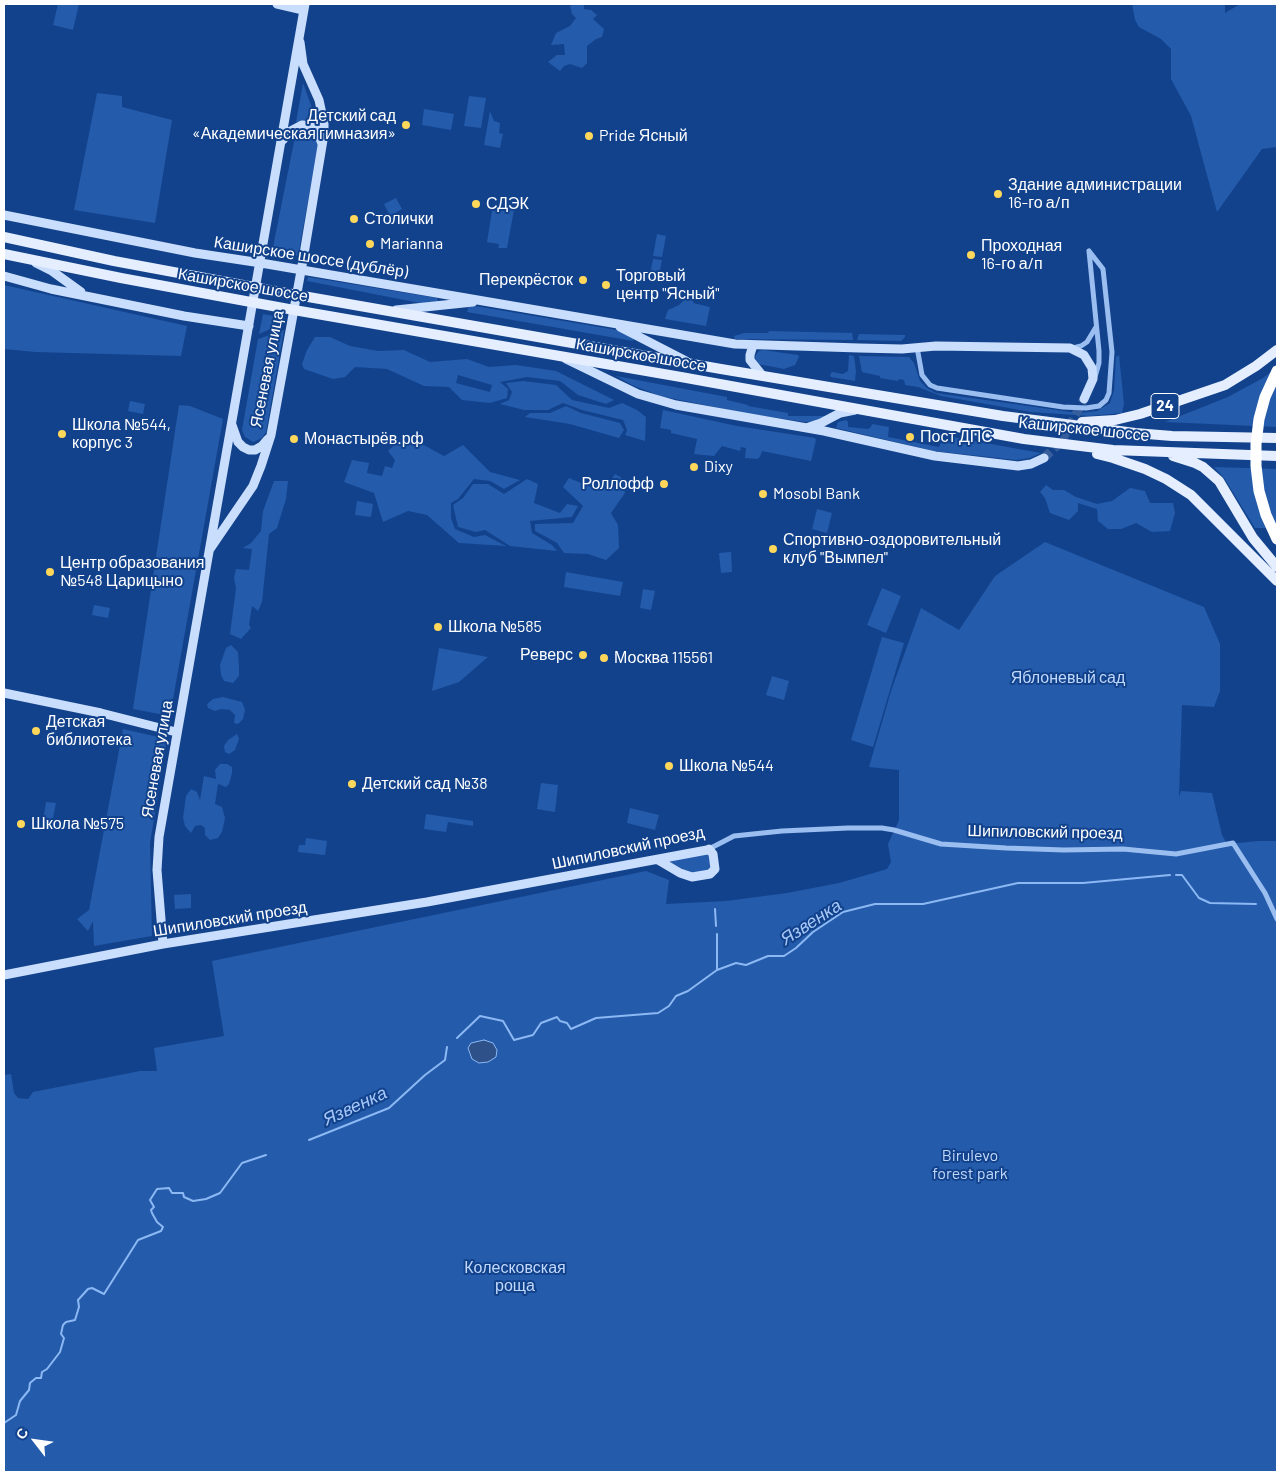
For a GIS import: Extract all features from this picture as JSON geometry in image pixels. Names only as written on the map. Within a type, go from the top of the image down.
[{"type":"highway","points":[[1277,371],[1265,397],[1259,419],[1256,444],[1259,491],[1266,515],[1277,539]]},
{"type":"main road","points":[[277,4],[304,7]]},
{"type":"main road","name":"Ясеневая улица","points":[[163,944],[158,870],[159,837],[208,551],[261,263],[304,7]]},
{"type":"main road","name":"Ясеневая улица","points":[[208,551],[252,486],[271,435],[323,149],[324,123],[319,100],[303,64],[299,33]]},
{"type":"main road","points":[[280,145],[286,133],[302,125],[312,126],[317,130],[323,149]]},
{"type":"main road","name":"Каширское шоссе (дублёр)","points":[[4,215],[145,244],[753,345],[858,348],[936,346],[1070,348]]},
{"type":"main road","name":"Каширское шоссе","points":[[4,237],[114,261],[256,287],[929,404],[1115,431],[1172,436],[1277,438]]},
{"type":"main road","name":"Каширское шоссе","points":[[4,254],[294,310],[868,410],[942,425],[1113,450],[1277,456]]},
{"type":"main road","points":[[27,259],[52,271],[86,295]]},
{"type":"main road","points":[[4,276],[51,289],[184,316],[249,326]]},
{"type":"main road","points":[[390,311],[483,301]]},
{"type":"main road","points":[[614,323],[688,363]]},
{"type":"main road","points":[[753,345],[750,360],[762,375]]},
{"type":"main road","points":[[1070,348],[1081,353],[1089,360],[1093,372],[1091,384],[1084,399]]},
{"type":"main road","name":"24","points":[[1064,424],[1115,420],[1168,405],[1225,385],[1256,366],[1277,350]]},
{"type":"main road","points":[[558,356],[628,390],[659,401],[726,415],[801,427],[936,456],[1024,465],[1044,458]]},
{"type":"main road","points":[[801,427],[816,426],[845,411],[868,410]]},
{"type":"main road","points":[[232,425],[238,442],[249,450],[255,450],[262,446],[271,435]]},
{"type":"main road","points":[[1062,444],[1070,448],[1139,466],[1179,487],[1207,510],[1277,582]]},
{"type":"main road","points":[[1155,452],[1195,463],[1212,473],[1226,491],[1253,538],[1277,566]]},
{"type":"main road","points":[[4,693],[101,713],[176,732]]},
{"type":"main road","points":[[658,860],[685,875],[697,877],[710,874],[715,869],[714,858],[709,849]]},
{"type":"main road","name":"Шипиловский проезд","points":[[4,975],[163,944],[427,902],[709,849]]},
{"type":"street","points":[[917,347],[922,374],[927,382],[940,389],[1063,407],[1086,408],[1099,406],[1106,400],[1109,393],[1112,357],[1104,272],[1089,251],[1099,363],[1091,384]]},
{"type":"street","points":[[1070,348],[1077,348],[1087,342],[1095,331],[1096,323]]},
{"type":"street","name":"Шипиловский проезд","points":[[709,849],[734,836],[782,831],[848,828],[894,830],[941,844],[1035,849],[1124,849],[1176,854],[1233,843],[1265,893],[1277,919]]},
{"type":"green space","points":[[58,4],[79,4],[73,30],[53,25]]},
{"type":"green space","points":[[573,4],[584,4],[584,9],[591,10],[597,15],[593,19],[604,29],[602,37],[587,46],[587,63],[582,68],[570,64],[564,66],[560,71],[548,62],[557,55],[565,55],[564,44],[551,45],[556,33],[570,26],[576,18],[572,14],[570,6]]},
{"type":"green space","points":[[1132,4],[1225,4],[1225,13],[1240,4],[1277,4],[1277,147],[1262,149],[1217,212],[1191,116],[1171,79],[1171,49],[1161,39],[1139,27],[1135,20]]},
{"type":"green space","points":[[303,83],[317,123],[310,121],[296,122]]},
{"type":"green space","points":[[97,93],[122,96],[122,107],[172,120],[155,223],[74,210]]},
{"type":"green space","points":[[469,96],[486,98],[481,128],[464,126]]},
{"type":"green space","points":[[424,109],[454,114],[451,130],[422,125]]},
{"type":"green space","points":[[490,111],[494,121],[500,123],[499,133],[503,134],[500,148],[484,145]]},
{"type":"green space","points":[[305,132],[313,134],[318,145],[298,256],[272,252],[294,142],[298,134]]},
{"type":"green space","points":[[396,198],[402,209],[390,216],[384,204]]},
{"type":"green space","points":[[514,210],[507,248],[498,248],[499,244],[487,242],[492,211]]},
{"type":"green space","points":[[657,234],[666,236],[662,257],[653,256]]},
{"type":"green space","points":[[653,259],[662,260],[658,281],[649,280]]},
{"type":"green space","points":[[308,277],[437,298],[439,303],[420,303],[307,281]]},
{"type":"green space","points":[[4,285],[187,326],[181,356],[35,352],[4,349]]},
{"type":"green space","points":[[692,292],[695,292],[693,303],[710,307],[706,326],[665,319],[668,310],[679,305]]},
{"type":"green space","points":[[469,305],[623,331],[634,337],[633,341],[467,312]]},
{"type":"green space","points":[[263,314],[285,318],[284,323],[259,334]]},
{"type":"green space","points":[[284,330],[266,432],[262,438],[253,442],[245,437],[242,430],[258,339]]},
{"type":"green space","points":[[769,331],[852,333],[853,340],[735,339],[734,336],[744,333],[768,333]]},
{"type":"green space","points":[[859,334],[905,335],[905,337],[901,341],[857,340]]},
{"type":"green space","points":[[315,337],[330,337],[350,346],[378,351],[404,350],[430,362],[467,359],[489,367],[516,365],[556,371],[614,400],[606,404],[578,395],[560,381],[527,377],[500,382],[508,389],[507,398],[490,403],[462,400],[449,387],[424,386],[387,369],[355,367],[345,377],[333,379],[304,369],[302,364],[307,350]],"holes":[[[458,375],[492,385],[490,392],[456,383]]]},
{"type":"green space","points":[[759,351],[798,355],[799,357],[795,365],[784,369],[758,364],[755,356]]},
{"type":"green space","points":[[849,355],[854,356],[855,381],[831,377],[832,372],[843,374],[848,371]]},
{"type":"green space","points":[[1119,355],[1124,404],[1122,413],[1089,416],[1031,412],[941,396],[918,387],[905,385],[904,380],[880,378],[880,376],[862,372],[859,356],[909,357],[914,363],[920,381],[936,393],[1078,413],[1097,411],[1110,403],[1114,391],[1116,357]]},
{"type":"green space","points":[[1277,367],[1277,427],[1165,422],[1228,397],[1263,378]]},
{"type":"green space","points":[[616,376],[727,397],[727,400],[748,406],[788,413],[788,416],[826,416],[817,421],[805,422],[744,413],[660,396],[632,385]]},
{"type":"green space","points":[[523,381],[556,385],[572,400],[609,408],[622,403],[637,410],[646,417],[645,441],[625,435],[627,430],[623,420],[582,410],[563,403],[548,410],[524,410],[500,404],[509,400],[512,392],[506,383]]},
{"type":"green space","points":[[130,401],[145,404],[143,414],[128,411]]},
{"type":"green space","points":[[179,405],[190,406],[223,419],[170,716],[133,709]]},
{"type":"green space","points":[[566,406],[581,413],[620,423],[624,430],[619,438],[570,424],[525,417],[530,413],[550,413]]},
{"type":"green space","points":[[663,410],[737,426],[815,438],[811,461],[762,451],[757,459],[745,458],[746,448],[741,447],[740,451],[722,446],[714,456],[694,454],[697,439],[671,433],[671,430],[660,428]]},
{"type":"green space","points":[[846,420],[848,427],[868,429],[872,424],[889,427],[888,437],[939,447],[941,442],[951,443],[952,437],[1041,453],[1030,458],[1016,460],[934,451],[836,428],[838,422]]},
{"type":"green space","points":[[401,439],[420,443],[444,456],[463,445],[490,472],[520,480],[504,489],[490,481],[474,479],[458,499],[451,503],[451,518],[455,529],[474,537],[485,535],[506,546],[459,543],[427,515],[408,511],[383,522],[374,493],[344,482],[352,460],[369,463],[367,473],[382,476],[385,466],[392,468],[395,460],[388,451]]},
{"type":"green space","points":[[1214,467],[1277,469],[1277,523],[1267,528],[1255,528],[1224,478]]},
{"type":"green space","points":[[615,474],[622,478],[625,493],[611,513],[618,525],[619,548],[606,560],[588,554],[564,553],[557,543],[535,531],[535,524],[573,523],[583,506],[563,487],[569,478],[591,487],[606,488]]},
{"type":"green space","points":[[527,479],[538,484],[534,503],[560,513],[567,504],[578,506],[572,517],[530,521],[532,533],[552,545],[557,551],[510,546],[485,530],[476,532],[458,527],[453,505],[463,498],[473,484],[488,484],[504,494]]},
{"type":"green space","points":[[274,481],[288,481],[286,499],[277,528],[269,534],[262,602],[258,611],[252,606],[249,625],[251,628],[241,639],[230,634],[236,588],[234,578],[236,569],[249,570],[252,549],[243,548],[251,543],[261,531],[263,511]]},
{"type":"green space","points":[[1046,485],[1053,490],[1064,490],[1076,497],[1097,504],[1112,501],[1130,488],[1145,491],[1150,503],[1173,503],[1175,513],[1170,531],[1152,532],[1136,523],[1121,529],[1108,529],[1098,521],[1097,509],[1078,503],[1078,511],[1069,520],[1050,513],[1045,498],[1040,492]]},
{"type":"green space","points":[[357,501],[373,504],[371,517],[355,515]]},
{"type":"green space","points":[[817,509],[832,513],[827,533],[812,529]]},
{"type":"green space","name":"Birulevo forest park","points":[[1045,542],[1204,607],[1220,644],[1220,691],[1214,707],[1182,705],[1179,797],[1181,791],[1212,793],[1222,835],[1227,844],[1277,841],[1277,1472],[4,1472],[4,1075],[11,1074],[14,1093],[18,1098],[28,1099],[33,1092],[140,1071],[157,1071],[154,1048],[224,1036],[212,961],[646,871],[669,880],[666,904],[726,901],[787,893],[839,883],[887,869],[891,862],[888,844],[899,820],[899,770],[869,767],[892,688],[921,608],[959,630],[995,576]]},
{"type":"green space","points":[[731,552],[732,572],[721,573],[719,553]]},
{"type":"green space","points":[[566,572],[623,582],[620,596],[564,587]]},
{"type":"green space","points":[[882,588],[901,596],[886,633],[867,625]]},
{"type":"green space","points":[[643,589],[655,591],[651,610],[640,608]]},
{"type":"green space","points":[[94,605],[110,608],[108,618],[92,615]]},
{"type":"green space","points":[[882,637],[904,643],[873,747],[851,740]]},
{"type":"green space","points":[[231,645],[238,652],[239,666],[239,676],[233,683],[224,681],[220,665],[226,648]]},
{"type":"green space","points":[[439,648],[488,657],[459,682],[432,691]]},
{"type":"green space","points":[[772,676],[789,681],[784,700],[766,695]]},
{"type":"green space","points":[[223,697],[242,702],[245,710],[243,719],[238,724],[234,723],[235,715],[230,710],[221,709],[215,711],[208,708],[207,704],[213,699]]},
{"type":"green space","points":[[123,729],[167,739],[150,843],[152,936],[94,946],[93,921],[88,931],[77,919],[89,910]]},
{"type":"green space","points":[[237,734],[239,739],[235,750],[229,754],[225,752],[224,746],[228,740]]},
{"type":"green space","points":[[220,764],[227,764],[232,767],[232,773],[229,784],[226,787],[218,784],[215,804],[222,807],[225,818],[222,832],[218,838],[210,840],[205,835],[205,828],[201,825],[195,826],[191,833],[185,826],[183,818],[186,796],[191,789],[197,792],[200,800],[204,776],[216,779],[215,770]]},
{"type":"green space","points":[[541,783],[558,785],[555,812],[537,809]]},
{"type":"green space","points":[[46,802],[56,803],[52,823],[43,822]]},
{"type":"green space","points":[[630,808],[659,815],[655,830],[627,823]]},
{"type":"green space","points":[[426,814],[473,821],[473,826],[448,822],[446,832],[424,829]]},
{"type":"green space","points":[[306,838],[327,841],[325,855],[298,852],[299,845],[305,845]]},
{"type":"green space","points":[[709,849],[715,869],[697,877],[658,860]]},
{"type":"green space","points":[[191,894],[191,908],[175,909],[174,895]]},
{"type":"shaded area","points":[[484,1040],[493,1043],[497,1050],[496,1057],[488,1062],[479,1063],[472,1059],[468,1048],[471,1043]]},
{"type":"waterway","name":"Язвенка","points":[[457,1038],[480,1016],[503,1021],[514,1040],[533,1035],[541,1023],[557,1017],[560,1021],[567,1023],[571,1029],[596,1018],[658,1013],[669,1006],[676,996],[688,991],[717,970],[736,963],[746,965],[768,956],[784,956],[813,932],[843,912],[875,904],[923,904],[1018,883],[1083,883],[1170,875]]},
{"type":"waterway","name":"Язвенка","points":[[1176,875],[1182,875],[1199,898],[1210,903],[1256,904]]},
{"type":"waterway","points":[[715,909],[716,926]]},
{"type":"waterway","points":[[717,934],[717,969]]},
{"type":"waterway","name":"Язвенка","points":[[309,1140],[389,1108],[425,1075],[445,1060],[447,1047]]},
{"type":"waterway","name":"Язвенка","points":[[4,1423],[16,1415],[20,1401],[29,1390],[30,1383],[36,1378],[41,1378],[42,1372],[47,1369],[60,1352],[64,1338],[61,1334],[63,1325],[66,1322],[75,1320],[79,1307],[78,1300],[88,1289],[92,1288],[104,1294],[138,1240],[161,1231],[163,1227],[157,1222],[152,1213],[151,1210],[154,1207],[150,1200],[157,1189],[169,1188],[172,1193],[183,1193],[184,1197],[193,1201],[206,1199],[220,1193],[242,1163],[266,1155]]},
{"type":"tunnel","points":[[1044,458],[1061,442],[1084,399]]},
{"type":"place","name":"Детский сад «Академическая гимназия»","points":[[406,125]]},
{"type":"place","name":"Pride Ясный","points":[[589,136]]},
{"type":"place","name":"Здание администрации 16-го а/п","points":[[998,194]]},
{"type":"place","name":"СДЭК","points":[[476,204]]},
{"type":"place","name":"Столички","points":[[354,219]]},
{"type":"place","name":"Marianna","points":[[370,244]]},
{"type":"place","name":"Проходная 16-го а/п","points":[[971,255]]},
{"type":"place","name":"Перекрёсток","points":[[583,280]]},
{"type":"place","name":"Торговый центр \"Ясный\"","points":[[606,285]]},
{"type":"place","name":"Школа №544, корпус 3","points":[[62,434]]},
{"type":"place","name":"Пост ДПС","points":[[910,437]]},
{"type":"place","name":"Монастырёв.рф","points":[[294,439]]},
{"type":"place","name":"Dixy","points":[[694,467]]},
{"type":"place","name":"Роллофф","points":[[664,484]]},
{"type":"place","name":"Mosobl Bank","points":[[763,494]]},
{"type":"place","name":"Спортивно-оздоровительный клуб \"Вымпел\"","points":[[773,549]]},
{"type":"place","name":"Центр образования №548 Царицыно","points":[[50,572]]},
{"type":"place","name":"Школа №585","points":[[438,627]]},
{"type":"place","name":"Реверс","points":[[583,655]]},
{"type":"place","name":"Москва 115561","points":[[604,658]]},
{"type":"place","name":"Детская библиотека","points":[[36,731]]},
{"type":"place","name":"Школа №544","points":[[669,766]]},
{"type":"place","name":"Детский сад №38","points":[[352,784]]},
{"type":"place","name":"Школа №575","points":[[21,824]]},
{"type":"park label","name":"Яблоневый сад","points":[[1068,678]]},
{"type":"park label","name":"Колесковская роща","points":[[515,1277]]}]
